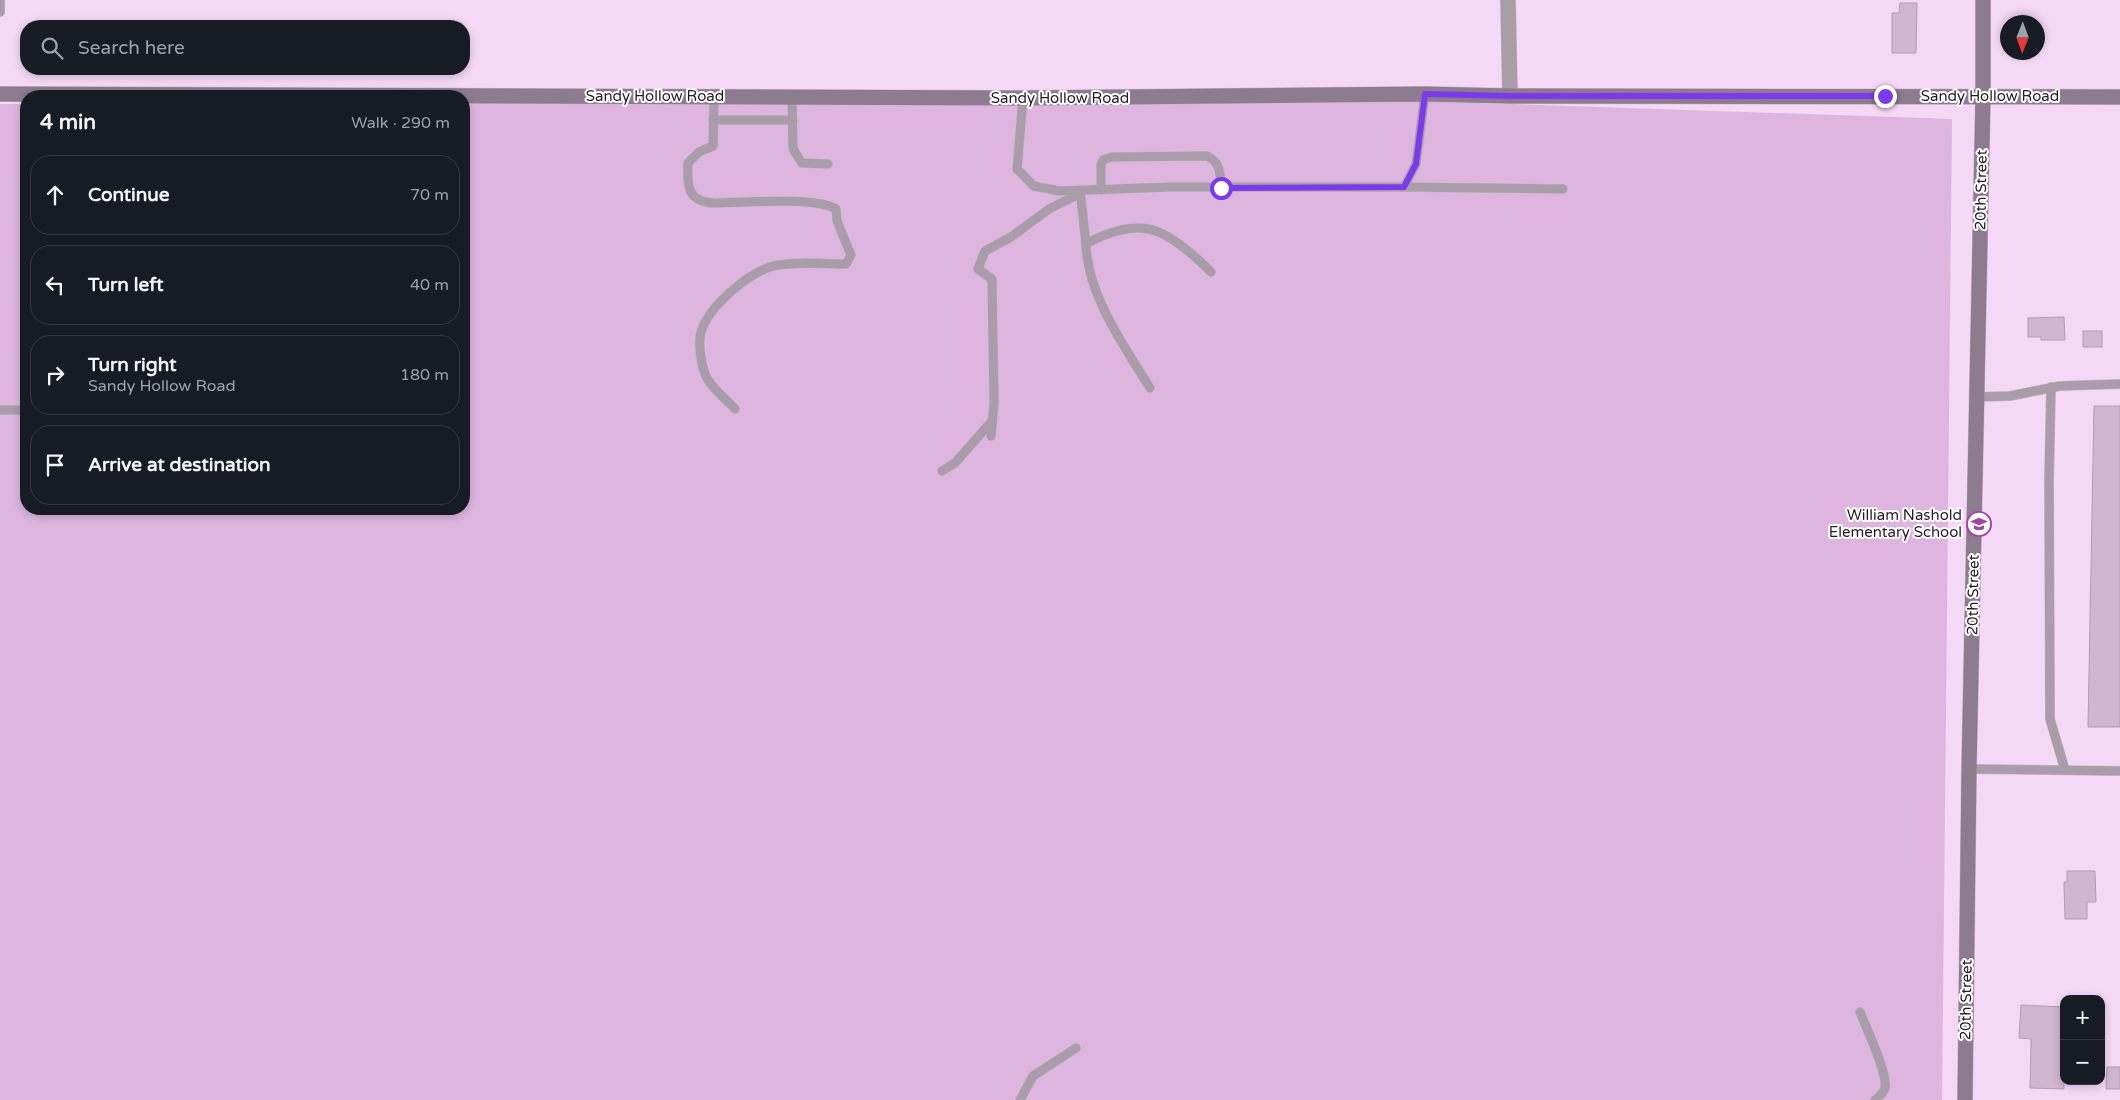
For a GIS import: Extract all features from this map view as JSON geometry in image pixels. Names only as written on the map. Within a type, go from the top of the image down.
[{"type":"street","points":[[1508,0],[1510,96]]},
{"type":"street","name":"20th Street","points":[[1965,1100],[1969,769],[1983,96],[1983,0]]},
{"type":"street","name":"Sandy Hollow Road","points":[[0,94],[20,94]]},
{"type":"street","name":"Sandy Hollow Road","points":[[470,96],[1022,98],[1425,94],[1510,96],[2120,97]]},
{"type":"lane","points":[[1404,187],[1416,164],[1425,94]]},
{"type":"lane","points":[[714,97],[713,146],[699,152],[688,163],[687,181],[696,199],[701,202],[713,203],[802,202],[830,206],[836,209],[837,221],[852,254],[846,264],[789,264],[772,266],[744,281],[713,310],[700,333],[705,374],[715,388],[735,409]]},
{"type":"lane","points":[[792,97],[793,149],[802,163],[828,164]]},
{"type":"lane","points":[[1022,98],[1017,169],[1034,186],[1081,192],[1221,188],[1404,187],[1564,189]]},
{"type":"lane","points":[[713,120],[793,120]]},
{"type":"lane","points":[[1101,190],[1101,165],[1103,160],[1112,156],[1207,156],[1219,166],[1221,188]]},
{"type":"lane","points":[[1081,192],[1086,258],[1095,289],[1104,310],[1150,388]]},
{"type":"lane","points":[[991,436],[994,403],[992,279],[978,269],[986,251],[1049,209],[1081,192]]},
{"type":"lane","points":[[1086,244],[1102,234],[1133,229],[1156,231],[1193,254],[1211,272]]},
{"type":"lane","points":[[1977,397],[2010,396],[2051,388],[2120,384]]},
{"type":"lane","points":[[2051,388],[2049,481],[2050,719],[2065,770]]},
{"type":"lane","points":[[0,410],[20,410]]},
{"type":"lane","points":[[942,471],[955,463],[992,421]]},
{"type":"lane","points":[[1969,769],[2120,770]]},
{"type":"lane","points":[[1860,1012],[1882,1068],[1886,1086],[1882,1094],[1874,1100]]},
{"type":"lane","points":[[1020,1100],[1033,1076],[1076,1048]]},
{"type":"shaded area","points":[[1423,101],[1952,119],[1942,1100],[0,1100],[0,104],[20,104],[20,515],[470,515],[470,103]]},
{"type":"building","points":[[1900,3],[1917,3],[1916,53],[1892,53],[1892,13],[1899,13]]},
{"type":"building","points":[[2064,317],[2065,340],[2041,340],[2041,337],[2028,337],[2028,318]]},
{"type":"building","points":[[2083,331],[2102,331],[2102,347],[2083,347]]},
{"type":"building","points":[[2094,406],[2120,406],[2120,727],[2088,727]]},
{"type":"building","points":[[2067,871],[2095,871],[2096,902],[2087,902],[2087,919],[2065,919],[2064,882],[2067,882]]},
{"type":"building","points":[[2021,1005],[2060,1007],[2060,1085],[2064,1085],[2064,1089],[2030,1088],[2031,1039],[2019,1038]]},
{"type":"building","points":[[2107,1067],[2120,1067],[2120,1089],[2106,1089]]},
{"type":"place","name":"William Nashold Elementary School","points":[[1979,524]]},
{"type":"route","points":[[1221,188],[1404,187],[1416,164],[1425,94],[1510,96],[1885,96]]}]
